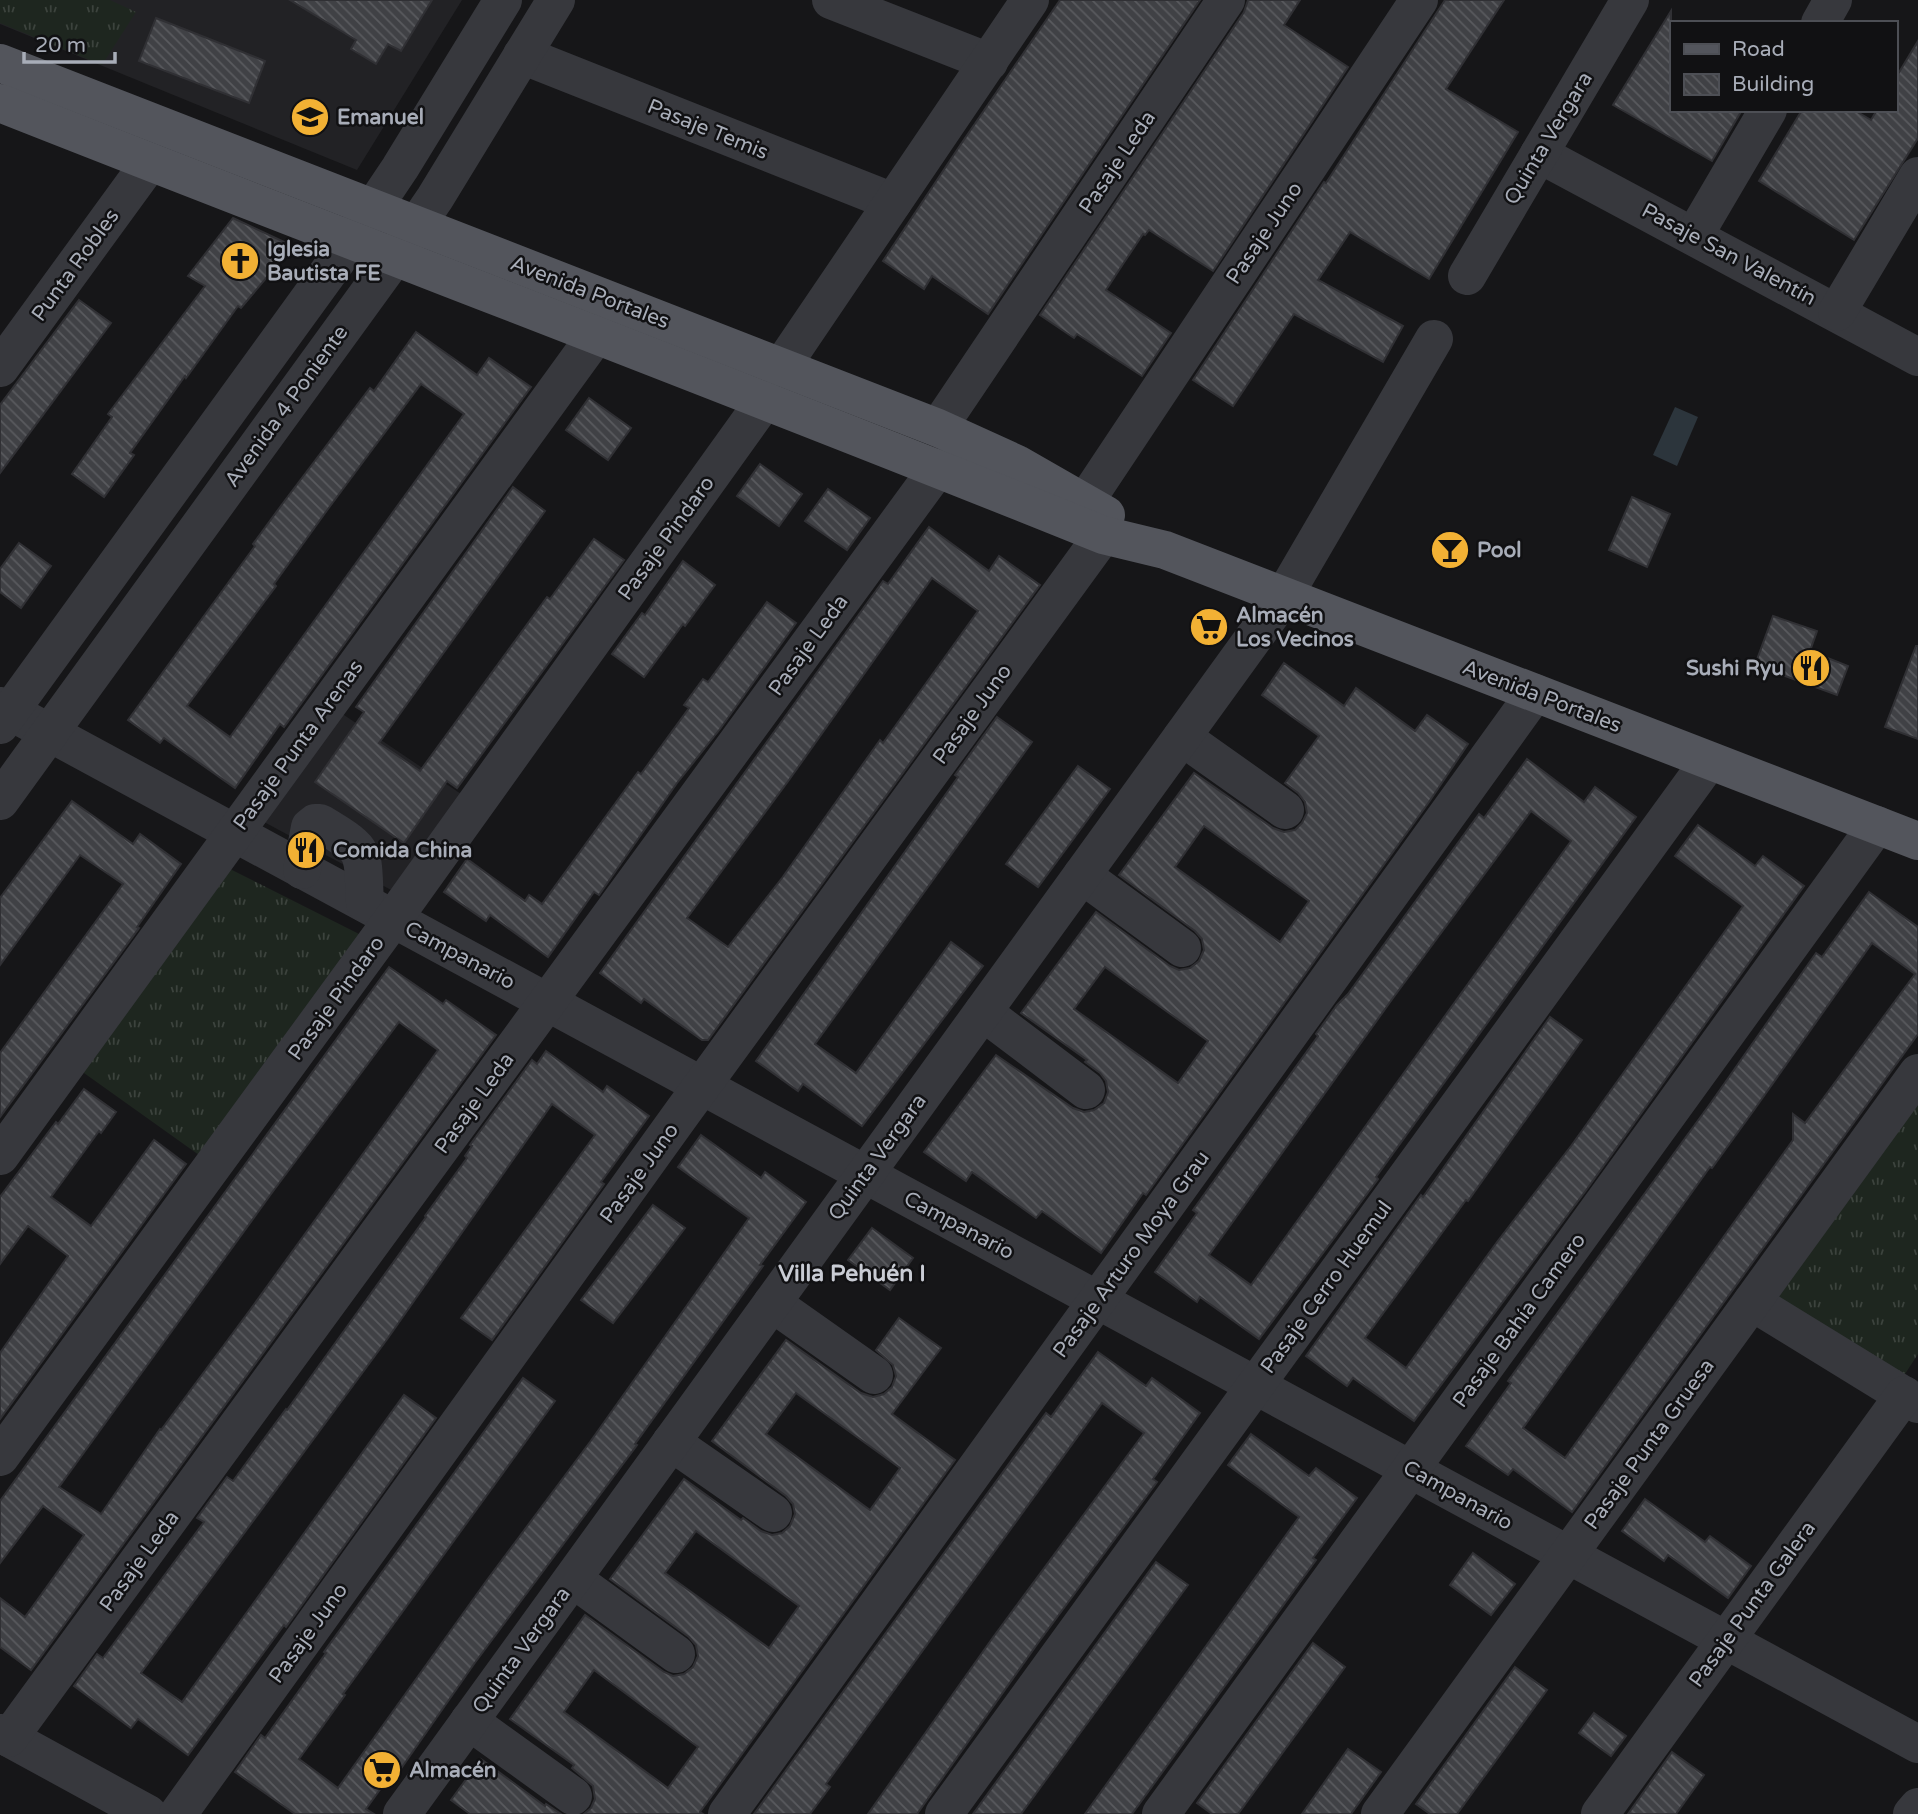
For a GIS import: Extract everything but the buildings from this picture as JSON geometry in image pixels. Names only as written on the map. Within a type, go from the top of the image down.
[{"type":"main road","name":"Avenida Portales","points":[[0,63],[938,428],[1017,464],[1165,550]]},
{"type":"main road","name":"Avenida Portales","points":[[0,103],[394,258],[597,334],[1103,535],[1165,550],[1918,841]]},
{"type":"street","points":[[3,714],[351,241],[400,168],[503,0]]},
{"type":"street","name":"Avenida 4 Poniente","points":[[0,801],[394,258],[556,0]]},
{"type":"street","points":[[831,0],[989,62]]},
{"type":"street","points":[[782,366],[1030,0]]},
{"type":"street","name":"Pasaje Leda","points":[[938,428],[1226,0]]},
{"type":"street","name":"Pasaje Juno","points":[[1085,502],[1419,0]]},
{"type":"street","name":"Quinta Vergara","points":[[1466,276],[1630,0]]},
{"type":"street","points":[[1821,21],[1833,0]]},
{"type":"street","name":"Pasaje Temis","points":[[522,55],[893,202]]},
{"type":"street","points":[[1694,236],[1767,112]]},
{"type":"street","name":"Pasaje San Valentín","points":[[1539,153],[1918,357]]},
{"type":"street","name":"Punta Robles","points":[[0,368],[150,162]]},
{"type":"street","points":[[1837,312],[1918,176]]},
{"type":"street","name":"Pasaje Punta Arenas","points":[[0,1156],[597,334]]},
{"type":"street","name":"Quinta Vergara","points":[[402,1814],[1284,596],[1434,339]]},
{"type":"street","name":"Pasaje Pindaro","points":[[0,1457],[379,911],[765,400]]},
{"type":"street","name":"Pasaje Leda","points":[[4,1735],[547,1002],[938,468]]},
{"type":"street","name":"Pasaje Juno","points":[[178,1814],[1103,535]]},
{"type":"street","name":"Pasaje Arturo Moya Grau","points":[[727,1814],[1535,693]]},
{"type":"street","name":"Campanario","points":[[3,714],[50,733],[1918,1744]]},
{"type":"street","points":[[1182,737],[1285,810]]},
{"type":"street","name":"Pasaje Cerro Huemul","points":[[944,1814],[1709,761]]},
{"type":"street","points":[[302,870],[310,827],[314,823],[320,823],[353,843],[359,850],[379,911]]},
{"type":"street","name":"Pasaje Bahía Camero","points":[[1161,1814],[1878,825]]},
{"type":"street","points":[[1082,875],[1182,948]]},
{"type":"street","points":[[983,1012],[1086,1090]]},
{"type":"street","name":"Pasaje Punta Gruesa","points":[[1380,1814],[1917,1076]]},
{"type":"street","points":[[1752,1302],[1911,1399]]},
{"type":"street","points":[[772,1303],[874,1374]]},
{"type":"street","name":"Pasaje Punta Galera","points":[[1600,1814],[1726,1640],[1911,1399]]},
{"type":"street","points":[[671,1442],[773,1513]]},
{"type":"street","name":"Quinta Vergara","points":[[573,1579],[676,1654]]},
{"type":"street","name":"Quinta Vergara","points":[[469,1721],[573,1796]]},
{"type":"street","points":[[4,1735],[148,1814]]},
{"type":"street","points":[[1912,1814],[1918,1807]]},
{"type":"shaded area","name":"Emanuel","points":[[0,0],[462,0],[357,170],[0,24]]},
{"type":"shaded area","points":[[1675,407],[1698,417],[1677,466],[1653,455]]},
{"type":"shaded area","points":[[341,713],[464,796],[393,891],[264,822]]},
{"type":"green space","points":[[0,0],[110,0],[136,12],[102,65],[0,23]]},
{"type":"green space","points":[[222,865],[367,938],[206,1160],[77,1068]]},
{"type":"green space","points":[[1918,1088],[1918,1354],[1903,1377],[1765,1295]]},
{"type":"place","name":"Emanuel","points":[[310,117]]},
{"type":"place","name":"Iglesia Bautista FE","points":[[240,261]]},
{"type":"place","name":"Pool","points":[[1450,550]]},
{"type":"place","name":"Almacén Los Vecinos","points":[[1209,627]]},
{"type":"place","name":"Sushi Ryu","points":[[1811,668]]},
{"type":"place","name":"Comida China","points":[[306,850]]},
{"type":"place","name":"Almacén","points":[[382,1770]]},
{"type":"district","name":"Villa Pehuén I","points":[[852,1273]]}]
